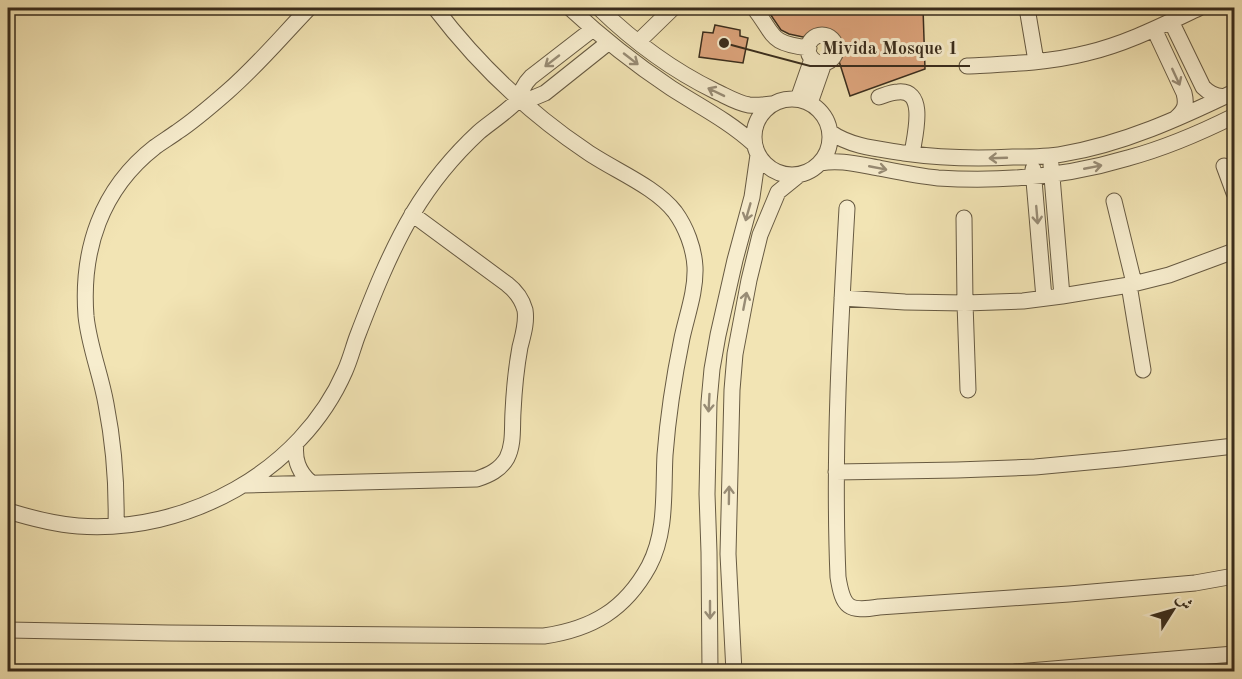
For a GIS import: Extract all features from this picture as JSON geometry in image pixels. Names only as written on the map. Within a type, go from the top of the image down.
[{"type":"street","points":[[116,526],[116,474],[111,433],[87,319],[85,292],[92,237],[102,212],[117,187],[134,166],[155,147],[178,132],[228,92],[309,8]]},
{"type":"street","points":[[8,630],[544,636],[566,633],[607,614],[638,584],[650,564],[658,543],[662,522],[665,457],[672,395],[694,285],[695,266],[692,247],[685,228],[675,212],[661,198],[578,146],[519,99],[467,47],[435,8]]},
{"type":"street","points":[[570,8],[649,73],[729,123],[756,149],[765,164],[775,171],[786,175],[799,175],[811,171],[821,163],[830,143],[828,123],[824,115],[804,101],[789,99],[772,104],[749,105],[729,98],[682,73],[638,42],[599,8]]},
{"type":"street","points":[[638,42],[656,13],[673,8]]},
{"type":"street","points":[[754,8],[771,34],[782,43],[815,57],[804,101]]},
{"type":"street","points":[[1027,8],[1036,62]]},
{"type":"street","points":[[967,66],[1036,62],[1094,52],[1154,29],[1199,8]]},
{"type":"street","points":[[1171,21],[1203,87],[1215,96],[1225,97],[1232,94]]},
{"type":"street","points":[[8,511],[41,520],[78,526],[116,526],[151,522],[185,513],[217,499],[244,485],[271,466],[296,443],[331,397],[345,372],[382,276],[412,214],[430,186],[478,133],[519,99],[523,87],[531,77],[593,28]]},
{"type":"street","points":[[1154,29],[1185,98],[1184,109],[1171,121]]},
{"type":"street","points":[[519,99],[533,98],[545,93],[609,42]]},
{"type":"street","points":[[879,97],[900,91],[909,94],[915,101],[918,111],[912,154]]},
{"type":"street","points":[[830,132],[853,144],[952,158],[1031,157],[1063,154],[1108,143],[1171,121],[1232,94]]},
{"type":"street","points":[[710,672],[707,494],[712,369],[735,260],[752,197],[756,149],[754,135],[759,117],[772,104]]},
{"type":"street","points":[[821,163],[842,162],[917,176],[942,178],[1034,177],[1093,167],[1137,156],[1184,139],[1234,116]]},
{"type":"street","points":[[1050,155],[1062,296]]},
{"type":"street","points":[[1031,157],[1044,298]]},
{"type":"street","points":[[1224,166],[1234,193]]},
{"type":"street","points":[[734,672],[728,554],[735,354],[760,235],[778,192],[799,175]]},
{"type":"street","points":[[1114,201],[1132,284],[1143,370]]},
{"type":"street","points":[[847,208],[836,472],[838,577],[841,594],[846,604],[862,610],[1194,583],[1234,576]]},
{"type":"street","points":[[244,485],[477,479],[498,470],[506,460],[510,450],[514,390],[526,319],[521,299],[515,290],[412,214]]},
{"type":"street","points":[[964,218],[968,390]]},
{"type":"street","points":[[842,298],[965,303],[1023,301],[1132,284],[1169,275],[1234,251]]},
{"type":"street","points":[[296,443],[296,460],[304,476],[310,482]]},
{"type":"street","points":[[836,472],[1035,467],[1234,446]]},
{"type":"street","points":[[1015,672],[1234,654]]},
{"type":"building","points":[[766,8],[923,8],[925,69],[850,96],[839,61],[837,37],[819,31],[803,37],[789,34],[781,30]]},
{"type":"building","points":[[715,25],[740,30],[740,36],[748,38],[743,63],[699,57],[703,32],[713,33]]},
{"type":"place","name":"Mivida Mosque 1","points":[[724,43]]}]
